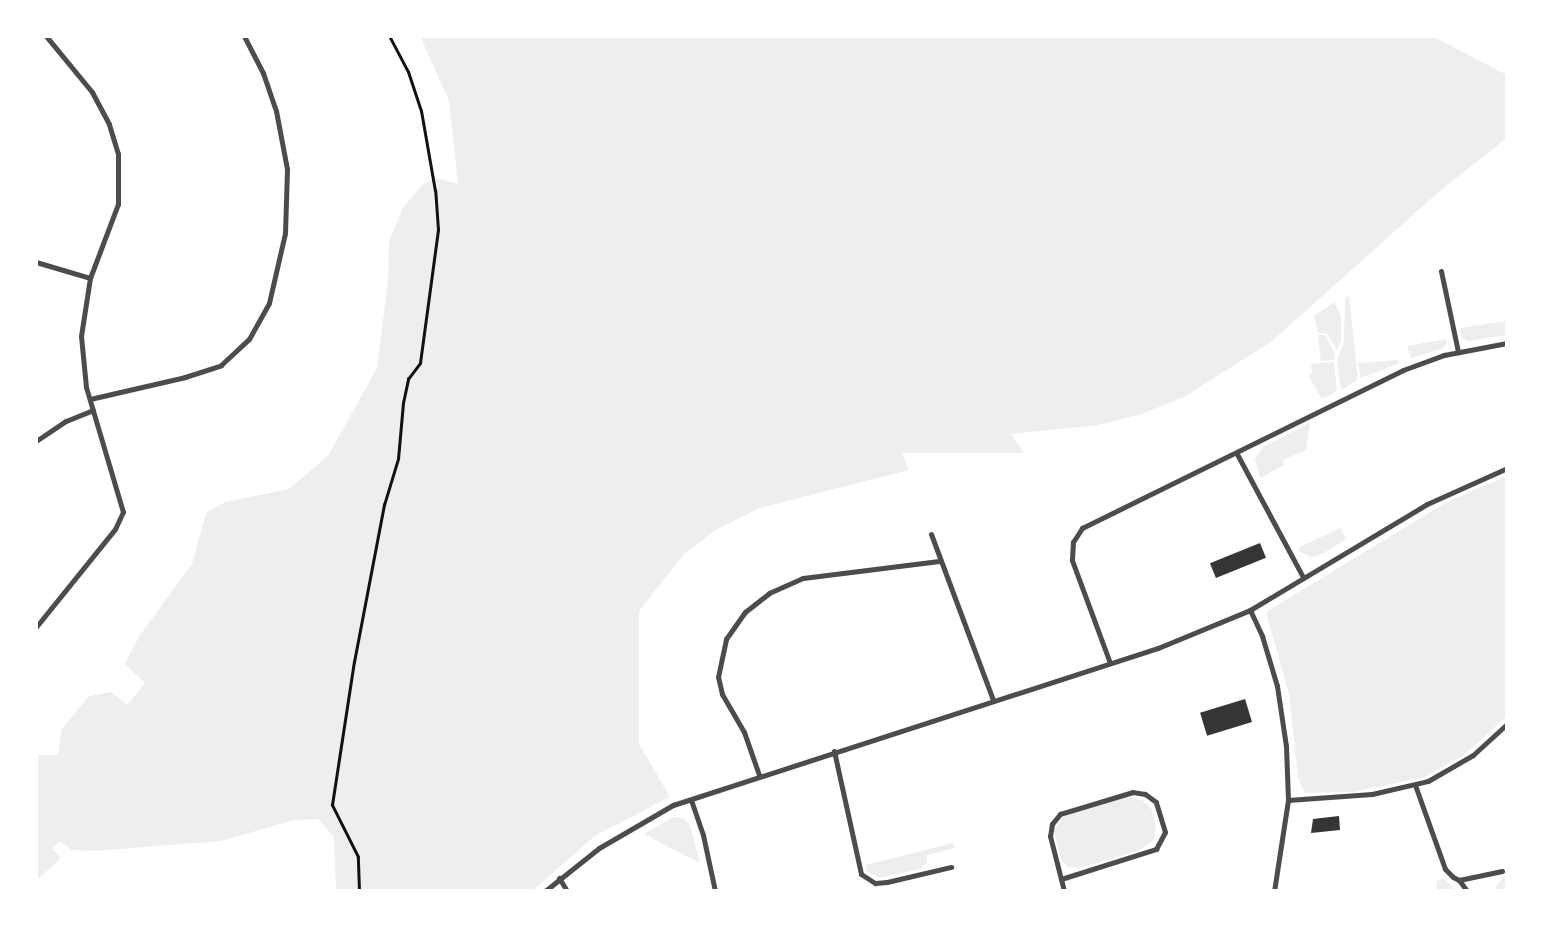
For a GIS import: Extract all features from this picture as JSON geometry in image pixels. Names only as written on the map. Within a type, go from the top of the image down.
[{"type":"street","points":[[36,626],[123,517],[121,497],[90,399],[81,336],[90,278],[115,216],[120,177],[118,154],[109,124],[92,92],[46,36]]},
{"type":"street","points":[[90,399],[185,377],[221,365],[249,339],[268,303],[285,233],[287,169],[276,111],[263,73],[244,36]]},
{"type":"street","points":[[36,262],[90,278]]},
{"type":"street","points":[[1441,271],[1458,352]]},
{"type":"street","points":[[1110,663],[1072,560],[1074,537],[1087,525],[1238,454],[1363,388],[1403,370],[1458,352],[1507,343]]},
{"type":"street","points":[[36,441],[71,418],[93,410]]},
{"type":"street","points":[[1238,454],[1303,577]]},
{"type":"street","points":[[545,891],[559,878],[637,824],[673,805],[691,800],[704,792],[1158,648],[1250,610],[1427,504],[1507,468]]},
{"type":"street","points":[[931,534],[939,560],[994,700]]},
{"type":"street","points":[[759,775],[744,732],[722,694],[718,676],[726,639],[745,612],[769,593],[803,578],[939,560]]},
{"type":"street","points":[[1250,610],[1265,646],[1280,699],[1288,800],[1274,891]]},
{"type":"street","points":[[1288,800],[1346,798],[1415,785],[1459,765],[1507,724]]},
{"type":"street","points":[[834,751],[861,874],[875,883],[887,882],[950,866]]},
{"type":"street","points":[[1415,785],[1445,868],[1459,880],[1467,891]]},
{"type":"street","points":[[1061,879],[1156,849],[1165,832],[1156,802],[1145,794],[1133,792],[1060,814],[1052,824],[1050,836],[1064,891]]},
{"type":"street","points":[[691,800],[703,835],[715,891]]},
{"type":"street","points":[[1459,880],[1502,871]]},
{"type":"street","points":[[559,878],[567,891]]},
{"type":"path","points":[[359,891],[358,857],[332,805],[360,629],[384,505],[398,459],[403,403],[408,379],[420,362],[438,230],[435,191],[421,111],[408,72],[389,36]]},
{"type":"shaded area","points":[[420,36],[1432,36],[1507,75],[1507,138],[1442,189],[1272,341],[1186,396],[1139,415],[1098,425],[1011,434],[1024,453],[902,453],[909,470],[760,508],[714,531],[684,554],[639,611],[639,744],[670,797],[596,835],[532,891],[336,891],[334,837],[318,819],[294,820],[221,841],[95,851],[71,850],[60,841],[52,848],[61,858],[36,881],[36,755],[58,755],[61,730],[89,696],[111,692],[127,705],[145,683],[125,664],[140,635],[192,564],[206,513],[225,502],[289,489],[328,456],[377,368],[388,282],[389,241],[403,208],[422,185],[436,178],[458,184],[449,101]]},
{"type":"shaded area","points":[[1349,295],[1358,380],[1341,390],[1337,361],[1344,341],[1345,299]]},
{"type":"shaded area","points":[[1334,302],[1341,316],[1341,340],[1337,350],[1326,333],[1318,333],[1314,316]]},
{"type":"shaded area","points":[[1507,321],[1507,335],[1468,341],[1462,338],[1460,328]]},
{"type":"shaded area","points":[[1318,335],[1325,335],[1335,353],[1334,360],[1321,361]]},
{"type":"shaded area","points":[[1446,339],[1447,344],[1441,349],[1411,358],[1407,346]]},
{"type":"shaded area","points":[[1398,360],[1399,363],[1361,378],[1358,363]]},
{"type":"shaded area","points":[[1334,362],[1337,391],[1322,399],[1308,375],[1312,373],[1311,364]]},
{"type":"shaded area","points":[[1310,423],[1306,450],[1283,460],[1284,465],[1260,478],[1255,459],[1263,447]]},
{"type":"shaded area","points":[[1507,476],[1507,716],[1463,756],[1424,777],[1353,792],[1305,793],[1298,778],[1289,694],[1266,612],[1447,502]]},
{"type":"shaded area","points":[[1340,528],[1346,539],[1322,554],[1311,557],[1299,551],[1298,548]]},
{"type":"shaded area","points":[[1127,797],[1142,800],[1151,808],[1156,827],[1154,840],[1140,850],[1080,868],[1068,867],[1061,860],[1054,831],[1063,818],[1070,813]]},
{"type":"shaded area","points":[[674,817],[683,818],[690,825],[700,863],[644,834]]},
{"type":"shaded area","points":[[953,843],[955,848],[927,855],[927,863],[920,869],[879,878],[867,872],[866,865]]},
{"type":"shaded area","points":[[1506,873],[1507,891],[1493,891]]},
{"type":"shaded area","points":[[1445,878],[1457,891],[1436,891],[1437,881]]},
{"type":"building","points":[[1260,543],[1266,558],[1216,578],[1210,563]]},
{"type":"building","points":[[1245,699],[1252,722],[1207,736],[1200,713]]},
{"type":"building","points":[[1339,816],[1340,830],[1311,833],[1313,819]]}]
